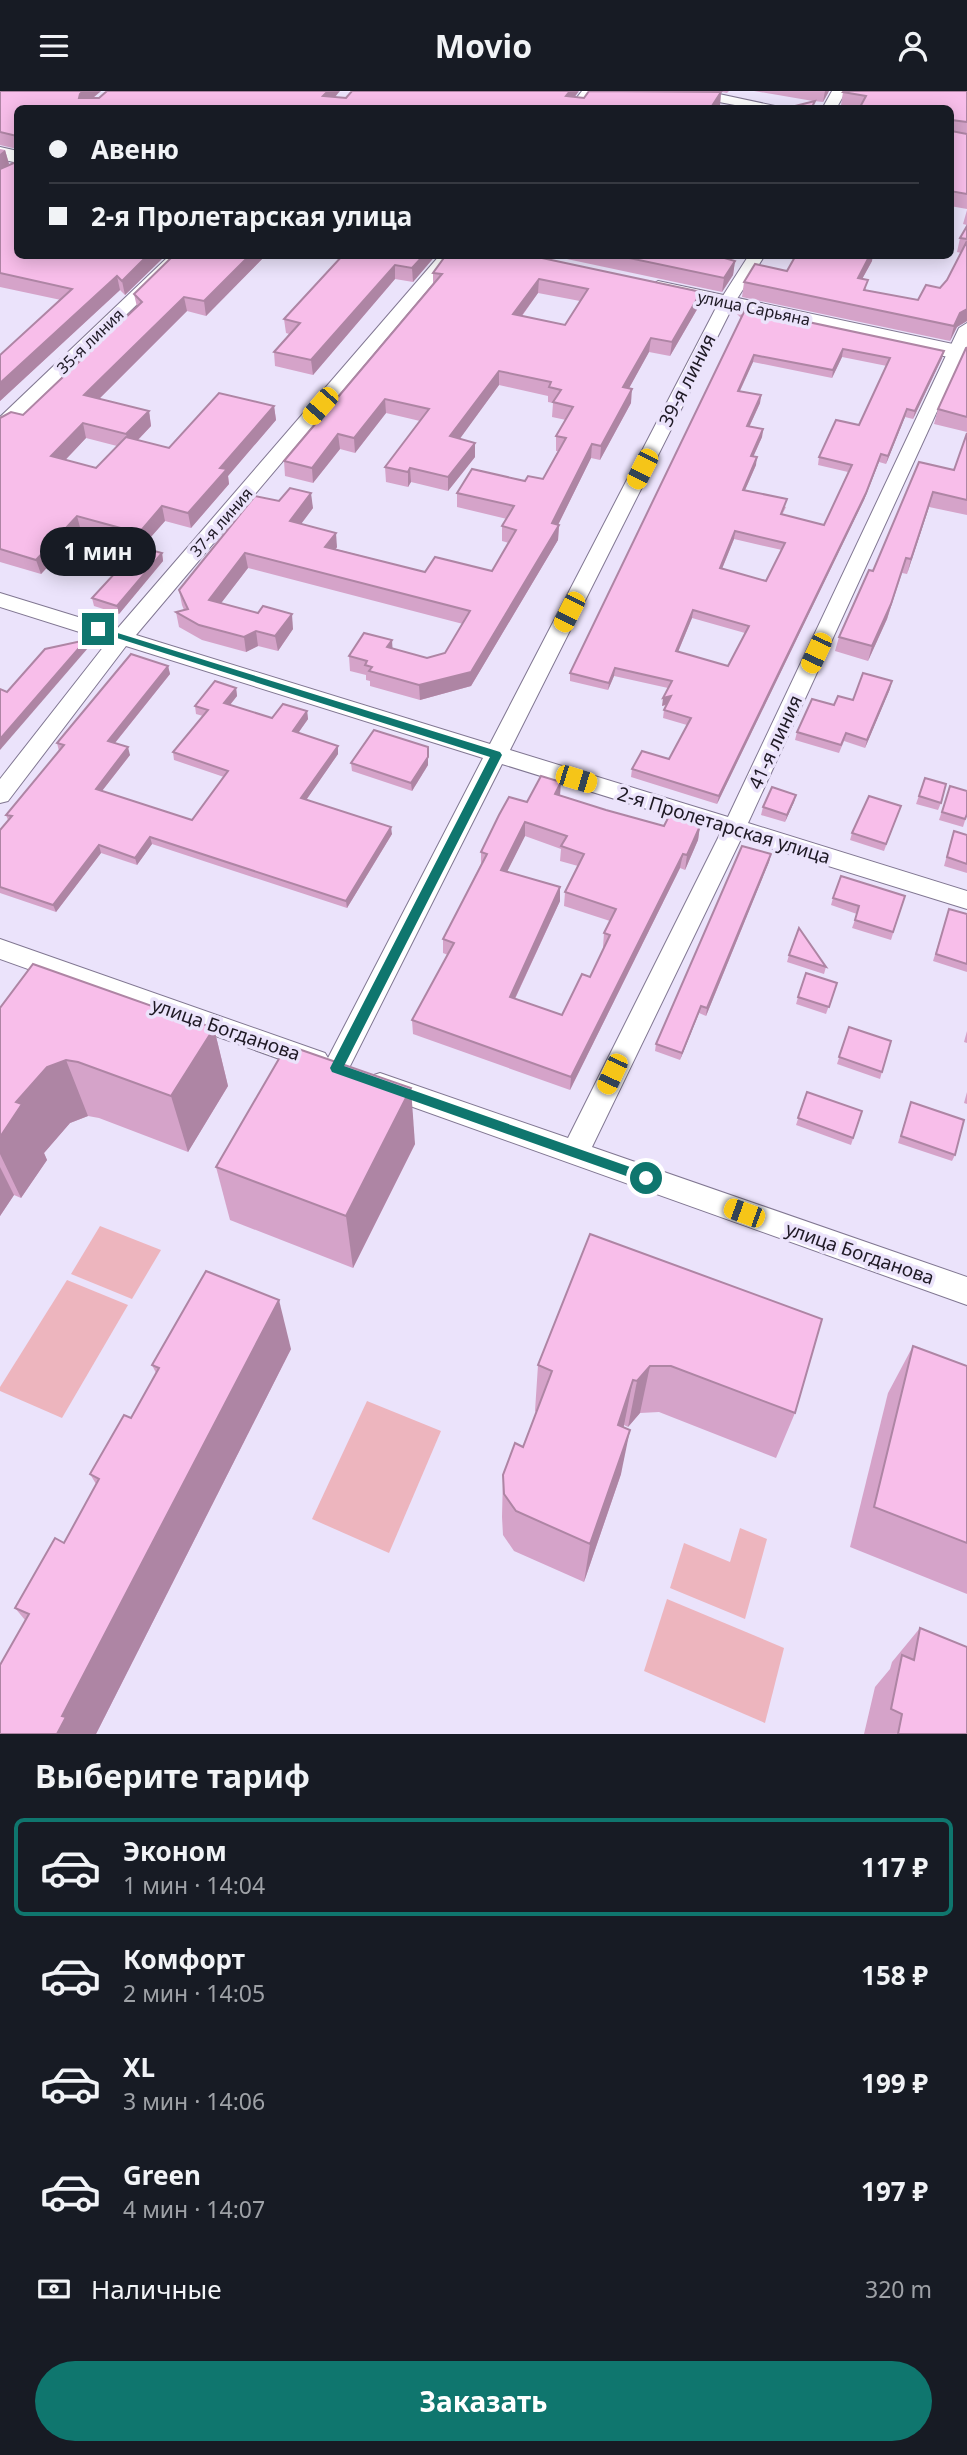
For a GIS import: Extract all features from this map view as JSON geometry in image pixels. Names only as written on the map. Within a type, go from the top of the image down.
[{"type":"main road","points":[[0,153],[14,164]]},
{"type":"main road","name":"улица Сарьяна","points":[[630,282],[961,353]]},
{"type":"street","points":[[578,105],[589,91]]},
{"type":"street","points":[[682,91],[760,105]]},
{"type":"street","name":"35-я линия","points":[[0,427],[176,259]]},
{"type":"street","name":"37-я линия","points":[[0,795],[123,636],[446,259]]},
{"type":"street","name":"39-я линия","points":[[336,1068],[727,302],[754,259]]},
{"type":"street","name":"41-я линия","points":[[575,1153],[734,829],[961,353],[967,328]]},
{"type":"street","name":"2-я Пролетарская улица","points":[[0,600],[123,636],[967,901]]},
{"type":"street","name":"улица Богданова","points":[[0,949],[967,1291]]},
{"type":"shaded area","points":[[100,1226],[161,1250],[132,1299],[71,1274]]},
{"type":"shaded area","points":[[67,1280],[128,1305],[62,1418],[0,1391],[0,1387]]},
{"type":"shaded area","points":[[367,1401],[441,1431],[389,1553],[312,1519]]},
{"type":"shaded area","points":[[740,1528],[767,1539],[745,1619],[670,1588],[684,1543],[730,1562]]},
{"type":"shaded area","points":[[667,1599],[784,1648],[765,1723],[644,1671]]},
{"type":"building","points":[[0,91],[83,91],[79,98],[99,98],[107,91],[328,91],[323,96],[346,98],[352,91],[570,91],[566,96],[584,98],[589,91],[721,92],[713,105],[14,105],[14,135],[0,132]]},
{"type":"building","points":[[967,91],[967,122],[954,120],[954,105],[861,105],[866,96],[843,92]]},
{"type":"building","points":[[954,132],[967,134],[967,194],[954,192]]},
{"type":"building","points":[[14,163],[14,259],[144,259],[122,281],[117,276],[0,383],[0,355],[72,289],[0,273],[0,169]]},
{"type":"building","points":[[967,226],[967,239],[960,238]]},
{"type":"building","points":[[967,241],[967,309],[960,313],[954,326],[744,282],[755,264],[787,271],[794,259],[868,259],[858,278],[868,280],[864,290],[918,300],[926,285],[940,288]]},
{"type":"building","points":[[170,259],[246,259],[204,301],[184,297],[84,395],[149,411],[126,434],[83,423],[51,456],[96,468],[126,437],[169,448],[219,393],[274,406],[220,468],[227,469],[188,513],[162,506],[139,533],[77,516],[36,560],[0,549],[0,418],[11,412],[23,415],[142,302],[134,294]]},
{"type":"building","points":[[339,259],[420,259],[412,268],[395,265],[311,360],[274,352],[300,323],[284,319]]},
{"type":"building","points":[[443,259],[547,259],[701,292],[672,342],[651,338],[623,387],[632,389],[601,446],[592,444],[552,523],[559,525],[471,672],[419,685],[369,671],[372,667],[365,665],[367,661],[349,656],[364,633],[392,640],[387,647],[427,658],[445,653],[470,611],[245,553],[209,600],[258,613],[263,606],[292,614],[275,636],[256,631],[244,637],[199,625],[176,612],[188,609],[179,590],[255,496],[279,501],[290,488],[311,493],[290,521],[336,533],[325,547],[425,572],[435,557],[492,571],[516,530],[502,526],[514,506],[457,493],[472,469],[525,481],[528,476],[543,479],[566,438],[556,436],[573,407],[553,402],[561,390],[549,387],[551,382],[499,371],[450,436],[475,443],[448,477],[410,468],[408,472],[385,467],[429,409],[385,399],[354,438],[338,434],[312,468],[284,461],[442,274],[433,273]],"holes":[[[539,279],[588,289],[565,325],[513,314]]]},
{"type":"building","points":[[634,259],[735,261],[724,278]]},
{"type":"building","points":[[738,307],[944,351],[915,411],[907,409],[888,456],[881,454],[866,493],[719,796],[632,769],[642,751],[669,759],[691,718],[664,710],[671,696],[663,698],[672,681],[615,668],[609,683],[570,673],[744,312]],"holes":[[[843,349],[890,358],[859,425],[836,420],[819,457],[852,465],[824,525],[781,514],[787,499],[743,490],[757,457],[751,456],[763,429],[747,426],[761,395],[738,391],[754,355],[833,370]],[[735,531],[785,543],[766,581],[720,568]],[[693,610],[749,626],[728,666],[676,651]]]},
{"type":"building","points":[[967,348],[967,417],[938,409]]},
{"type":"building","points":[[967,433],[967,500],[933,492],[911,559],[906,558],[891,604],[872,646],[839,637],[869,570],[873,571],[919,462],[954,470]]},
{"type":"building","points":[[139,547],[162,553],[117,606],[92,598]]},
{"type":"building","points":[[86,640],[0,739],[0,689],[7,692],[45,649]]},
{"type":"building","points":[[131,654],[168,666],[108,741],[128,747],[96,789],[192,820],[228,771],[173,752],[208,710],[195,706],[215,681],[236,688],[224,703],[272,718],[283,704],[307,711],[293,731],[338,746],[301,798],[391,827],[346,901],[150,837],[135,858],[99,845],[53,905],[0,887],[0,830],[12,816],[6,815],[64,745],[57,743]]},
{"type":"building","points":[[863,673],[892,681],[867,740],[846,733],[841,745],[797,732],[812,699],[834,705],[838,696],[853,700]]},
{"type":"building","points":[[374,730],[428,747],[428,757],[411,783],[351,763]]},
{"type":"building","points":[[541,776],[561,782],[555,794],[664,826],[669,816],[700,826],[687,855],[683,854],[571,1077],[412,1020],[454,943],[443,939],[487,854],[481,852],[499,815],[509,797],[527,802]],"holes":[[[525,822],[567,836],[561,846],[584,854],[565,892],[616,909],[604,933],[610,935],[590,977],[582,974],[562,1015],[510,997],[560,887],[501,870]]]},
{"type":"building","points":[[925,778],[946,784],[941,803],[919,796]]},
{"type":"building","points":[[950,786],[967,791],[965,819],[942,812]]},
{"type":"building","points":[[772,787],[796,795],[787,815],[763,807]]},
{"type":"building","points":[[869,796],[901,806],[886,844],[852,833]]},
{"type":"building","points":[[954,831],[967,835],[967,864],[947,857]]},
{"type":"building","points":[[742,846],[771,854],[707,1008],[701,1006],[682,1053],[656,1044]]},
{"type":"building","points":[[841,876],[905,896],[893,932],[855,920],[859,906],[833,898]]},
{"type":"building","points":[[949,909],[967,914],[967,964],[936,954]]},
{"type":"building","points":[[799,928],[826,967],[789,955]]},
{"type":"building","points":[[33,964],[214,1028],[171,1096],[66,1060],[47,1067],[16,1102],[22,1104],[0,1137],[0,1008]]},
{"type":"building","points":[[806,973],[837,983],[829,1007],[798,997]]},
{"type":"building","points":[[849,1027],[891,1041],[882,1072],[839,1057]]},
{"type":"building","points":[[287,1045],[411,1088],[346,1216],[216,1167]]},
{"type":"building","points":[[807,1092],[862,1111],[853,1138],[798,1118]]},
{"type":"building","points":[[911,1102],[964,1120],[955,1155],[901,1136]]},
{"type":"building","points":[[590,1234],[822,1319],[795,1413],[671,1366],[650,1366],[637,1381],[633,1380],[618,1425],[630,1430],[590,1544],[516,1511],[504,1494],[503,1475],[515,1443],[523,1447],[552,1371],[538,1365]]},
{"type":"building","points":[[206,1271],[279,1300],[62,1716],[66,1717],[57,1734],[0,1734],[0,1665],[29,1614],[15,1608],[55,1538],[64,1543],[99,1479],[90,1474],[124,1415],[131,1418],[159,1368],[152,1365]]},
{"type":"building","points":[[913,1346],[967,1366],[967,1543],[874,1507]]},
{"type":"building","points":[[920,1628],[967,1647],[967,1734],[898,1734],[902,1714],[891,1709],[902,1655],[914,1660]]},
{"type":"route","points":[[98,629],[496,755],[336,1068],[646,1178]]}]
